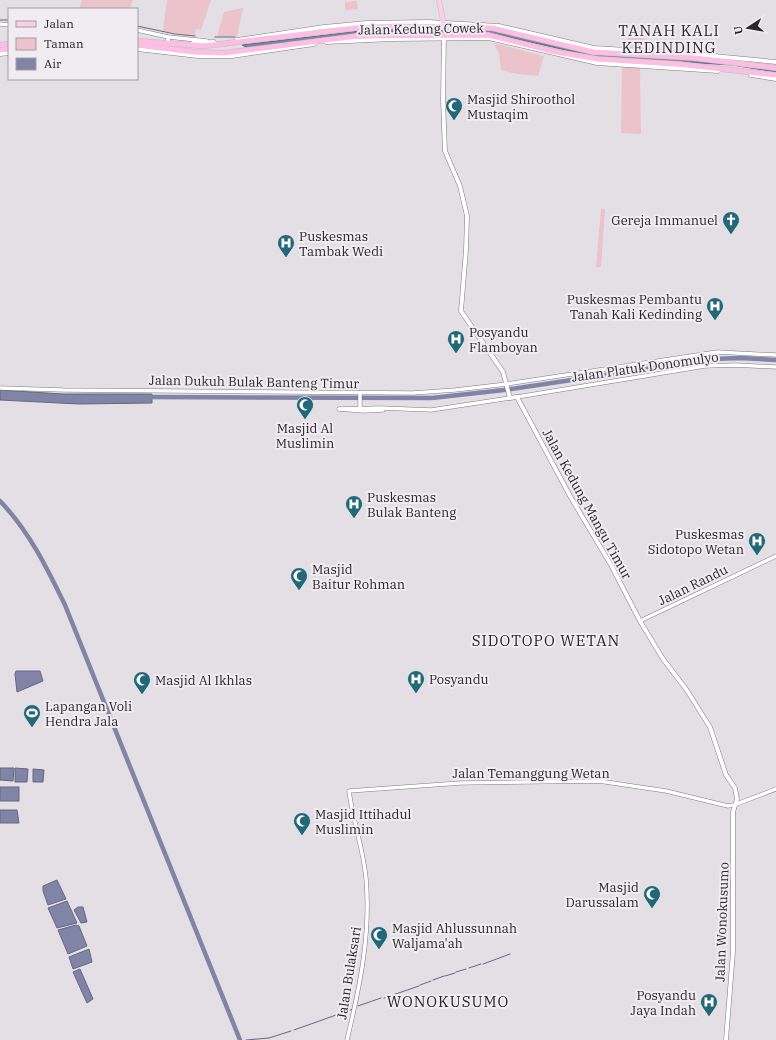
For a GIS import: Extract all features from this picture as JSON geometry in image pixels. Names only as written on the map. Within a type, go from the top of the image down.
[{"type":"highway","name":"Jalan Kedung Cowek","points":[[138,40],[194,46],[345,33],[398,26],[443,25],[492,28],[593,52],[649,53],[776,68]]},
{"type":"highway","name":"Jalan Kedung Cowek","points":[[138,45],[214,53],[235,52],[355,32],[444,37],[494,36],[556,52],[598,60],[776,75]]},
{"type":"highway","points":[[0,50],[8,52]]},
{"type":"highway","points":[[175,54],[180,50]]},
{"type":"main road","points":[[439,0],[443,25]]},
{"type":"main road","name":"Jalan Kedung Cowek","points":[[138,40],[168,39],[214,43],[240,41],[324,27],[367,23],[443,25]]},
{"type":"main road","points":[[444,37],[443,100],[445,151],[460,186],[467,216],[461,311],[499,365],[507,385],[509,396],[517,397]]},
{"type":"main road","name":"Jalan Kedung Cowek","points":[[138,49],[175,54],[232,56],[324,42],[444,37]]},
{"type":"main road","points":[[0,55],[8,52]]},
{"type":"main road","name":"Jalan Kedung Cowek","points":[[649,53],[776,62]]},
{"type":"main road","name":"Jalan Kedung Cowek","points":[[678,66],[776,79]]},
{"type":"main road","name":"Jalan Kedung Mangu Timur","points":[[517,397],[570,496],[612,565],[640,621],[663,659],[686,689],[710,727],[726,775],[735,788],[737,799],[734,805]]},
{"type":"main road","name":"Jalan Wonokusumo","points":[[726,1040],[733,952],[734,805]]},
{"type":"street","points":[[138,30],[168,39]]},
{"type":"street","name":"Jalan Dukuh Bulak Banteng Timur","points":[[0,388],[360,394],[448,391],[507,385],[717,352],[776,355]]},
{"type":"street","name":"Jalan Platuk Donomulyo","points":[[517,397],[705,366],[735,365],[776,367]]},
{"type":"street","points":[[360,394],[360,407]]},
{"type":"street","points":[[384,410],[360,407],[339,409],[364,411],[431,410],[509,396]]},
{"type":"street","name":"Jalan Randu","points":[[640,621],[776,556]]},
{"type":"street","name":"Jalan Temanggung Wetan","points":[[349,793],[460,783],[600,781],[666,791],[720,805],[734,805]]},
{"type":"street","points":[[734,805],[776,788]]},
{"type":"street","name":"Jalan Bulaksari","points":[[348,1040],[366,947],[368,912],[363,855],[349,793]]},
{"type":"green space","points":[[82,0],[133,0],[129,8],[79,8]]},
{"type":"green space","points":[[167,0],[211,0],[201,30],[196,29],[195,36],[163,31]]},
{"type":"green space","points":[[357,1],[358,9],[345,10],[345,2]]},
{"type":"green space","points":[[243,8],[237,36],[217,37],[224,12]]},
{"type":"green space","points":[[645,37],[646,44],[628,46],[627,38]]},
{"type":"green space","points":[[494,43],[544,56],[538,76],[517,74],[501,70],[499,54]]},
{"type":"green space","points":[[622,67],[640,68],[641,134],[621,133]]},
{"type":"green space","points":[[601,209],[605,209],[601,267],[596,267]]},
{"type":"water","points":[[385,28],[493,30],[519,37],[776,69],[776,72],[732,65],[597,57],[490,33],[369,32],[248,48],[242,45]]},
{"type":"water","points":[[0,390],[63,394],[152,394],[152,403],[79,404],[0,400]]},
{"type":"water","points":[[16,671],[40,671],[43,681],[17,692]]},
{"type":"water","points":[[0,768],[14,768],[13,781],[0,780]]},
{"type":"water","points":[[15,768],[28,769],[27,782],[15,782]]},
{"type":"water","points":[[33,769],[44,770],[43,782],[33,782]]},
{"type":"water","points":[[0,787],[19,787],[19,801],[0,801]]},
{"type":"water","points":[[0,810],[17,810],[19,823],[0,823]]},
{"type":"water","points":[[57,880],[66,899],[48,905],[43,891],[43,886]]},
{"type":"water","points":[[67,901],[77,923],[57,928],[48,908]]},
{"type":"water","points":[[78,907],[83,907],[87,922],[81,923],[74,910]]},
{"type":"water","points":[[76,925],[79,926],[87,946],[68,954],[58,930]]},
{"type":"water","points":[[89,949],[92,962],[73,969],[69,957]]},
{"type":"water","points":[[80,969],[93,999],[87,1003],[73,972]]},
{"type":"waterway","points":[[0,20],[8,20]]},
{"type":"waterway","points":[[138,26],[175,34],[195,36]]},
{"type":"waterway","points":[[215,37],[235,37]]},
{"type":"waterway","points":[[147,397],[432,398],[504,390],[713,359],[740,358],[776,360]]},
{"type":"waterway","points":[[0,501],[29,537],[65,605],[240,1040]]},
{"type":"waterway","points":[[483,964],[510,954]]},
{"type":"waterway","points":[[469,968],[481,964]]},
{"type":"waterway","points":[[456,972],[466,969]]},
{"type":"waterway","points":[[445,976],[455,973]]},
{"type":"waterway","points":[[433,980],[444,976]]},
{"type":"waterway","points":[[420,985],[431,981]]},
{"type":"waterway","points":[[384,998],[419,986]]},
{"type":"waterway","points":[[358,1006],[381,998]]},
{"type":"waterway","points":[[294,1030],[353,1009]]},
{"type":"waterway","points":[[246,1040],[269,1038],[291,1031]]},
{"type":"place","name":"Masjid Shiroothol Mustaqim","points":[[454,121]]},
{"type":"place","name":"Gereja Immanuel","points":[[731,235]]},
{"type":"place","name":"Puskesmas Tambak Wedi","points":[[286,258]]},
{"type":"place","name":"Puskesmas Pembantu Tanah Kali Kedinding","points":[[715,321]]},
{"type":"place","name":"Posyandu Flamboyan","points":[[456,354]]},
{"type":"place","name":"Masjid Al Muslimin","points":[[305,420]]},
{"type":"place","name":"Puskesmas Bulak Banteng","points":[[354,519]]},
{"type":"place","name":"Puskesmas Sidotopo Wetan","points":[[757,556]]},
{"type":"place","name":"Masjid Baitur Rohman","points":[[299,591]]},
{"type":"place","name":"Posyandu","points":[[416,694]]},
{"type":"place","name":"Masjid Al Ikhlas","points":[[142,695]]},
{"type":"place","name":"Lapangan Voli Hendra Jala","points":[[32,728]]},
{"type":"place","name":"Masjid Ittihadul Muslimin","points":[[302,836]]},
{"type":"place","name":"Masjid Darussalam","points":[[652,909]]},
{"type":"place","name":"Masjid Ahlussunnah Waljama'ah","points":[[379,950]]},
{"type":"place","name":"Posyandu Jaya Indah","points":[[709,1017]]},
{"type":"district","name":"TANAH KALI KEDINDING","points":[[669,38]]},
{"type":"district","name":"SIDOTOPO WETAN","points":[[546,640]]},
{"type":"district","name":"WONOKUSUMO","points":[[448,1001]]}]
